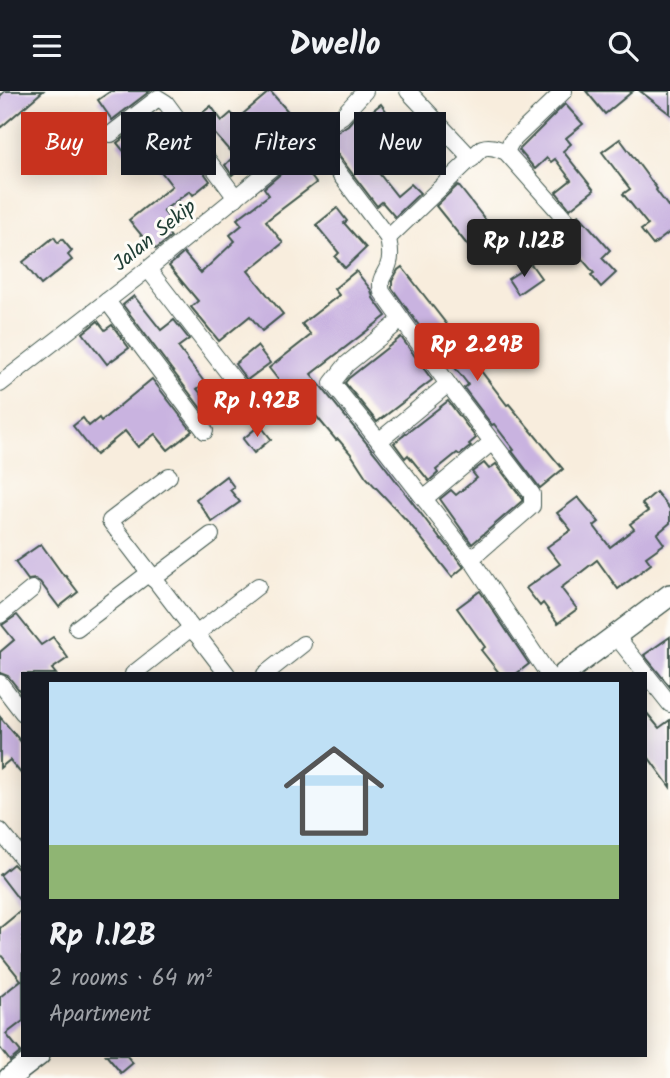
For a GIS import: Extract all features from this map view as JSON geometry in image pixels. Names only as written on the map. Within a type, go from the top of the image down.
[{"type":"main road","points":[[567,672],[670,595]]},
{"type":"main road","points":[[9,1078],[36,1057]]},
{"type":"street","name":"Jalan Sekip","points":[[340,117],[365,91]]},
{"type":"street","points":[[408,91],[471,159]]},
{"type":"street","points":[[506,152],[511,142],[564,91]]},
{"type":"street","points":[[111,134],[160,98],[236,198]]},
{"type":"street","points":[[388,238],[486,146],[506,152],[569,223]]},
{"type":"street","points":[[340,174],[388,238],[391,255],[388,267],[380,279],[382,292],[448,384],[531,491],[532,506],[471,559]]},
{"type":"street","name":"Jalan Sekip","points":[[0,384],[264,175]]},
{"type":"street","points":[[148,269],[250,401]]},
{"type":"street","points":[[107,301],[205,431]]},
{"type":"street","points":[[401,320],[347,364],[332,383],[471,559],[547,672]]},
{"type":"street","points":[[379,441],[448,384]]},
{"type":"street","points":[[425,498],[492,442]]},
{"type":"street","points":[[169,476],[110,521],[225,672]]},
{"type":"street","points":[[78,628],[211,535]]},
{"type":"street","points":[[136,672],[258,586]]},
{"type":"street","points":[[0,615],[32,589]]},
{"type":"street","points":[[615,636],[644,672]]},
{"type":"street","points":[[268,672],[303,644]]},
{"type":"street","points":[[647,676],[670,704]]},
{"type":"street","points":[[0,683],[21,710]]},
{"type":"street","points":[[0,831],[21,857]]},
{"type":"building","points":[[5,91],[43,91],[0,128],[0,96]]},
{"type":"building","points":[[111,91],[150,91],[112,120],[98,100]]},
{"type":"building","points":[[270,91],[288,112],[245,112]]},
{"type":"building","points":[[586,91],[633,91],[605,114]]},
{"type":"building","points":[[640,91],[670,91],[670,114]]},
{"type":"building","points":[[381,104],[387,112],[371,112]]},
{"type":"building","points":[[565,104],[583,124],[566,138],[571,144],[563,151],[594,190],[570,209],[556,192],[571,180],[555,159],[551,162],[547,158],[535,169],[519,150]]},
{"type":"building","points":[[211,106],[215,112],[203,112]]},
{"type":"building","points":[[216,113],[222,121],[230,114],[230,151],[216,135]]},
{"type":"building","points":[[354,118],[354,175],[380,175],[397,196],[411,184],[420,193],[395,217],[382,202],[377,206],[340,157],[340,130]]},
{"type":"building","points":[[620,139],[670,209],[670,232],[653,245],[641,230],[648,225],[623,194],[630,189],[602,152]]},
{"type":"building","points":[[164,175],[206,175],[210,181],[193,195],[190,191],[163,211],[176,226],[168,233],[171,237],[156,249],[152,245],[151,247],[129,220],[172,186]]},
{"type":"building","points":[[279,175],[310,175],[316,183],[266,221],[283,243],[248,271],[283,314],[262,331],[250,316],[219,341],[191,307],[198,301],[169,266],[184,253],[201,273],[235,241],[230,235],[242,225],[237,219],[269,195],[264,188]]},
{"type":"building","points":[[458,185],[492,228],[469,247],[436,206]]},
{"type":"building","points":[[337,208],[347,221],[344,223],[366,248],[345,268],[335,257],[339,253],[316,225]]},
{"type":"building","points":[[579,215],[610,250],[602,258],[616,273],[601,287],[591,275],[594,273],[559,232],[575,231],[579,226]]},
{"type":"building","points":[[54,237],[58,243],[62,239],[72,251],[68,255],[72,260],[41,285],[23,262]]},
{"type":"building","points":[[531,264],[541,278],[518,294],[508,279]]},
{"type":"building","points":[[402,267],[507,405],[509,404],[563,469],[540,488],[512,451],[514,450],[464,388],[467,383],[452,364],[449,367],[392,288],[392,281]]},
{"type":"building","points":[[356,271],[386,316],[311,374],[464,567],[452,577],[409,523],[366,477],[338,439],[336,440],[293,388],[288,392],[269,368],[311,335],[302,324],[339,295],[334,289]]},
{"type":"building","points":[[134,296],[161,330],[174,320],[189,339],[178,347],[205,383],[197,389],[214,409],[206,415],[123,305]]},
{"type":"building","points":[[98,321],[105,330],[112,325],[129,348],[107,364],[83,333]]},
{"type":"building","points":[[401,337],[432,380],[377,422],[345,383]]},
{"type":"building","points":[[257,346],[270,363],[247,380],[235,364]]},
{"type":"building","points":[[152,379],[192,431],[168,450],[155,434],[138,447],[125,431],[96,455],[73,426],[83,418],[89,426],[99,418],[101,421]]},
{"type":"building","points":[[448,401],[476,438],[460,455],[457,453],[436,470],[438,473],[429,481],[408,455],[405,458],[394,443]]},
{"type":"building","points":[[260,425],[271,439],[254,453],[243,439]]},
{"type":"building","points":[[484,463],[489,469],[496,464],[522,501],[472,544],[440,499],[451,490],[456,495],[477,478],[472,472]]},
{"type":"building","points":[[226,476],[234,487],[230,490],[240,502],[212,522],[196,499]]},
{"type":"building","points":[[656,492],[670,509],[670,523],[657,534],[664,544],[646,557],[651,564],[618,589],[597,560],[561,588],[577,609],[558,623],[543,603],[540,606],[526,588],[560,564],[547,547],[571,530],[557,513],[578,497],[599,522],[594,526],[610,547],[634,529],[630,524],[648,511],[642,504]]},
{"type":"building","points":[[41,544],[78,592],[59,607],[40,582],[35,579],[28,580],[15,562]]},
{"type":"building","points":[[480,591],[529,664],[519,672],[498,672],[481,650],[485,647],[457,608]]},
{"type":"building","points":[[17,615],[41,645],[53,637],[68,658],[52,669],[54,672],[21,672],[21,692],[8,676],[0,673],[0,652],[14,640],[2,625]]},
{"type":"building","points":[[670,637],[670,687],[644,655]]},
{"type":"building","points":[[647,713],[659,728],[670,720],[670,787],[647,755]]},
{"type":"building","points":[[0,717],[21,742],[21,774],[10,760],[0,768]]},
{"type":"building","points":[[13,864],[21,872],[21,902],[0,875]]},
{"type":"building","points":[[21,911],[21,980],[0,954],[0,928]]},
{"type":"building","points":[[21,980],[21,1023],[6,1034],[21,1052],[10,1061],[0,1048],[0,997]]},
{"type":"building","points":[[108,1057],[128,1057],[133,1063],[121,1073]]}]
